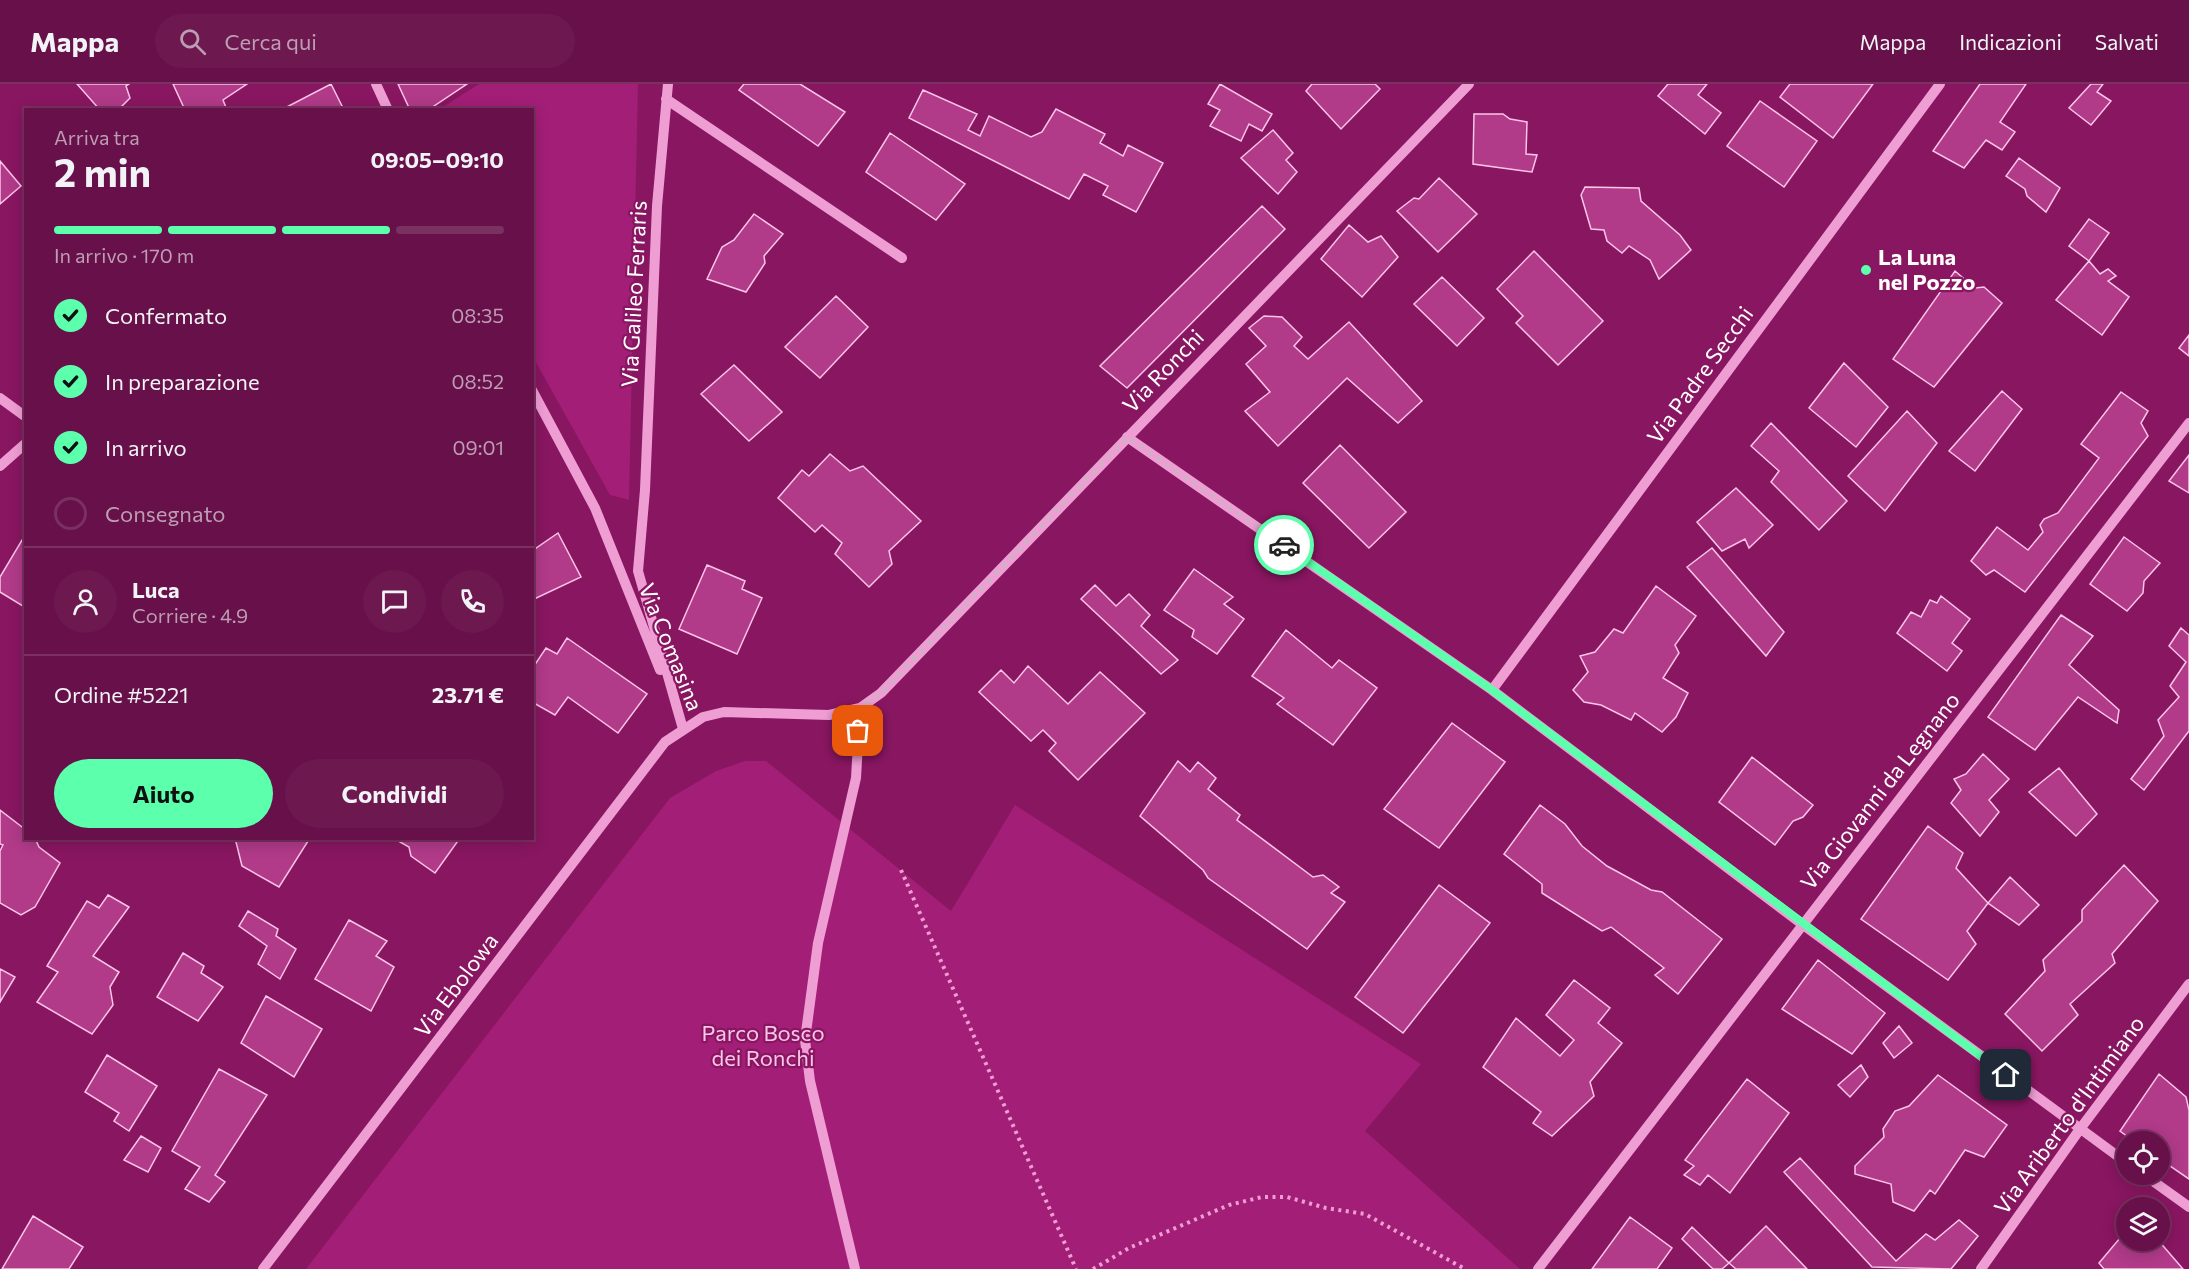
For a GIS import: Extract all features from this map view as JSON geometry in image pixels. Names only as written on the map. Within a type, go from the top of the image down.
[{"type":"street","points":[[376,84],[387,108]]},
{"type":"street","name":"Via Galileo Ferraris","points":[[645,490],[657,206],[668,84]]},
{"type":"street","name":"Via Ronchi","points":[[683,729],[703,717],[724,712],[829,715],[860,708],[881,693],[1469,84]]},
{"type":"street","name":"Via Padre Secchi","points":[[1492,690],[1940,84]]},
{"type":"street","points":[[666,99],[902,258]]},
{"type":"street","name":"Via Comasina","points":[[534,394],[595,508],[683,729]]},
{"type":"street","points":[[0,398],[24,416]]},
{"type":"street","name":"Via Giovanni da Legnano","points":[[1538,1269],[2189,423]]},
{"type":"street","points":[[1127,437],[1492,690],[1802,924],[2116,1155]]},
{"type":"street","points":[[0,466],[24,445]]},
{"type":"street","name":"Via Comasina","points":[[645,490],[638,571],[683,729]]},
{"type":"street","points":[[855,1269],[810,1081],[805,1040],[818,943],[856,778],[860,708]]},
{"type":"street","name":"Via Ebolowa","points":[[264,1269],[665,742],[683,729]]},
{"type":"street","name":"Via Ariberto d'Intimiano","points":[[1981,1269],[2080,1130],[2189,984]]},
{"type":"street","points":[[2158,1185],[2189,1207]]},
{"type":"path","points":[[900,870],[1076,1269]]},
{"type":"path","points":[[1094,1269],[1129,1248],[1229,1205],[1270,1197],[1287,1197],[1326,1208],[1365,1214],[1466,1269]]},
{"type":"green space","points":[[479,84],[638,84],[629,500],[610,495],[534,359],[534,108],[442,108]]},
{"type":"green space","name":"Parco Bosco dei Ronchi","points":[[745,761],[766,761],[951,911],[1015,805],[1421,1064],[1365,1131],[1520,1269],[306,1269],[670,798],[716,771]]},
{"type":"building","points":[[77,84],[129,84],[126,86],[130,98],[120,108],[98,108]]},
{"type":"building","points":[[173,84],[247,84],[223,100],[226,108],[184,108]]},
{"type":"building","points":[[331,84],[343,108],[285,108]]},
{"type":"building","points":[[398,84],[467,84],[431,108],[409,108]]},
{"type":"building","points":[[744,84],[800,84],[845,112],[818,146],[739,90]]},
{"type":"building","points":[[1220,84],[1272,114],[1262,131],[1249,124],[1241,141],[1210,126],[1220,110],[1208,104]]},
{"type":"building","points":[[1312,84],[1375,84],[1380,89],[1341,129],[1306,91]]},
{"type":"building","points":[[1668,84],[1707,84],[1698,95],[1721,113],[1705,134],[1658,96]]},
{"type":"building","points":[[1790,84],[1873,84],[1833,138],[1780,97]]},
{"type":"building","points":[[1980,84],[2026,84],[2000,122],[2015,132],[2002,150],[1986,140],[1964,168],[1933,151]]},
{"type":"building","points":[[2091,84],[2103,84],[2097,92],[2111,101],[2091,125],[2069,108]]},
{"type":"building","points":[[923,90],[977,114],[968,130],[980,136],[989,116],[1031,137],[1042,132],[1056,109],[1105,134],[1100,143],[1123,156],[1128,145],[1163,163],[1136,212],[1103,195],[1108,186],[1084,174],[1069,199],[909,118]]},
{"type":"building","points":[[1760,101],[1817,141],[1784,187],[1727,146]]},
{"type":"building","points":[[1474,114],[1503,114],[1510,119],[1527,122],[1526,154],[1537,155],[1532,172],[1473,164]]},
{"type":"building","points":[[1273,130],[1293,153],[1286,160],[1297,172],[1278,194],[1241,158]]},
{"type":"building","points":[[890,133],[965,184],[936,220],[866,172]]},
{"type":"building","points":[[2019,158],[2060,188],[2046,212],[2027,196],[2025,189],[2006,176]]},
{"type":"building","points":[[0,161],[21,186],[0,204]]},
{"type":"building","points":[[1439,178],[1477,214],[1438,252],[1397,211],[1414,198],[1419,199]]},
{"type":"building","points":[[1585,187],[1639,188],[1641,201],[1680,235],[1691,250],[1659,279],[1650,260],[1629,246],[1622,253],[1607,241],[1604,230],[1591,229],[1581,195]]},
{"type":"building","points":[[1262,206],[1285,229],[1127,388],[1100,366]]},
{"type":"building","points":[[754,214],[783,234],[764,256],[765,263],[746,292],[707,279],[722,247],[734,240]]},
{"type":"building","points":[[2089,219],[2109,233],[2089,261],[2069,246]]},
{"type":"building","points":[[1349,225],[1368,242],[1381,236],[1398,257],[1362,297],[1321,259]]},
{"type":"building","points":[[1534,251],[1603,321],[1558,365],[1516,323],[1523,316],[1497,289]]},
{"type":"building","points":[[2089,261],[2100,274],[2108,269],[2116,276],[2108,281],[2129,297],[2102,335],[2056,300]]},
{"type":"building","points":[[1955,271],[1975,288],[1984,287],[2002,303],[1934,387],[1893,359]]},
{"type":"building","points":[[1442,277],[1484,318],[1457,346],[1414,304]]},
{"type":"building","points":[[836,296],[868,327],[820,378],[785,347]]},
{"type":"building","points":[[1264,316],[1282,317],[1302,337],[1294,346],[1308,359],[1349,322],[1422,401],[1398,423],[1347,378],[1278,446],[1245,411],[1270,392],[1246,364],[1266,346],[1249,328]]},
{"type":"building","points":[[2189,335],[2189,356],[2179,348]]},
{"type":"building","points":[[1844,363],[1888,407],[1856,447],[1809,408]]},
{"type":"building","points":[[734,365],[782,412],[749,441],[701,394]]},
{"type":"building","points":[[2002,391],[2022,409],[1975,471],[1949,451]]},
{"type":"building","points":[[2121,392],[2148,411],[2141,423],[2148,436],[2025,592],[1994,570],[1986,575],[1971,561],[1997,527],[2028,550],[2043,532],[2040,525],[2044,519],[2058,513],[2099,458],[2081,444]]},
{"type":"building","points":[[1907,411],[1937,443],[1885,511],[1848,476]]},
{"type":"building","points":[[1771,423],[1847,501],[1819,530],[1771,482],[1779,471],[1751,446]]},
{"type":"building","points":[[1340,445],[1406,512],[1369,548],[1303,483]]},
{"type":"building","points":[[830,454],[850,471],[863,466],[921,521],[889,551],[892,564],[869,587],[835,554],[842,543],[822,525],[815,532],[778,498],[802,470],[809,476]]},
{"type":"building","points":[[2189,455],[2189,493],[2169,481]]},
{"type":"building","points":[[1736,488],[1773,525],[1749,548],[1745,539],[1722,551],[1697,522]]},
{"type":"building","points":[[558,533],[581,577],[534,599],[534,550]]},
{"type":"building","points":[[2124,537],[2160,563],[2144,581],[2143,593],[2127,611],[2090,584]]},
{"type":"building","points":[[22,540],[24,542],[24,607],[0,592],[0,577]]},
{"type":"building","points":[[1712,548],[1784,632],[1766,656],[1687,567]]},
{"type":"building","points":[[707,565],[745,581],[742,589],[762,598],[737,654],[679,629]]},
{"type":"building","points":[[1194,569],[1233,597],[1224,604],[1244,619],[1217,654],[1192,637],[1194,630],[1164,610]]},
{"type":"building","points":[[1095,585],[1116,606],[1129,594],[1150,615],[1141,626],[1178,660],[1161,674],[1081,599]]},
{"type":"building","points":[[1656,586],[1696,616],[1675,645],[1679,653],[1663,678],[1688,693],[1676,717],[1662,732],[1635,713],[1631,720],[1601,705],[1584,702],[1573,690],[1588,672],[1580,656],[1595,652],[1614,629],[1623,633]]},
{"type":"building","points":[[1941,596],[1970,619],[1952,643],[1962,651],[1947,671],[1897,633],[1911,612],[1921,617],[1930,600],[1937,603]]},
{"type":"building","points":[[2061,615],[2093,636],[2069,665],[2119,710],[2117,723],[2078,697],[2035,750],[1988,717]]},
{"type":"building","points":[[2181,628],[2189,635],[2189,731],[2144,790],[2131,779],[2164,736],[2158,720],[2179,697],[2170,686],[2186,662],[2169,646]]},
{"type":"building","points":[[1286,630],[1332,668],[1339,660],[1377,688],[1333,745],[1277,704],[1284,698],[1252,676]]},
{"type":"building","points":[[567,638],[647,694],[618,733],[568,697],[555,715],[534,703],[534,666],[546,648],[557,654]]},
{"type":"building","points":[[1028,666],[1068,704],[1100,672],[1145,713],[1078,780],[1049,751],[1056,743],[1043,730],[1031,741],[979,692],[1001,670],[1014,683]]},
{"type":"building","points":[[1452,723],[1505,762],[1439,848],[1384,809]]},
{"type":"building","points":[[1983,754],[2009,779],[1989,800],[1999,812],[1980,836],[1951,803],[1961,790],[1954,779],[1966,774]]},
{"type":"building","points":[[1752,757],[1813,805],[1803,817],[1793,821],[1775,845],[1719,802]]},
{"type":"building","points":[[1178,761],[1190,772],[1198,762],[1216,778],[1208,789],[1240,815],[1237,820],[1313,877],[1323,875],[1339,887],[1331,893],[1345,902],[1307,949],[1208,878],[1203,870],[1140,816]]},
{"type":"building","points":[[2059,768],[2097,814],[2076,836],[2029,792]]},
{"type":"building","points":[[1540,805],[1565,824],[1582,846],[1607,866],[1651,890],[1662,892],[1722,939],[1678,994],[1655,975],[1664,968],[1611,927],[1602,931],[1542,893],[1542,884],[1504,854]]},
{"type":"building","points":[[0,810],[24,828],[24,840],[36,840],[39,847],[60,863],[35,907],[21,915],[0,903],[0,851],[3,845],[0,844]]},
{"type":"building","points":[[1928,826],[1963,853],[1956,868],[1988,903],[1967,931],[1976,944],[1948,980],[1861,919]]},
{"type":"building","points":[[236,840],[309,840],[279,887],[242,866]]},
{"type":"building","points":[[397,840],[459,840],[435,873],[411,856],[409,847]]},
{"type":"building","points":[[2124,865],[2158,901],[2112,954],[2115,963],[2070,1004],[2078,1015],[2042,1051],[2005,1014],[2045,971],[2043,960],[2082,921],[2082,910]]},
{"type":"building","points":[[2010,877],[2039,905],[2019,925],[1988,903]]},
{"type":"building","points":[[1439,885],[1490,923],[1403,1033],[1355,997]]},
{"type":"building","points":[[108,895],[129,907],[93,956],[119,972],[110,987],[113,1005],[92,1034],[37,1002],[58,972],[47,966],[87,901],[99,908]]},
{"type":"building","points":[[248,911],[278,929],[276,936],[296,949],[280,979],[258,964],[267,946],[239,926]]},
{"type":"building","points":[[349,920],[387,941],[376,956],[394,967],[371,1011],[315,979]]},
{"type":"building","points":[[183,953],[204,966],[201,973],[223,987],[198,1021],[157,997]]},
{"type":"building","points":[[1818,960],[1885,1013],[1852,1054],[1782,1009]]},
{"type":"building","points":[[0,969],[15,977],[0,1002]]},
{"type":"building","points":[[1574,980],[1610,1008],[1598,1023],[1622,1043],[1590,1082],[1594,1096],[1552,1136],[1533,1123],[1541,1112],[1483,1067],[1516,1018],[1560,1056],[1574,1040],[1546,1015]]},
{"type":"building","points":[[266,996],[322,1029],[294,1077],[241,1043]]},
{"type":"building","points":[[1899,1026],[1912,1043],[1894,1058],[1883,1043]]},
{"type":"building","points":[[107,1055],[157,1086],[129,1131],[114,1121],[119,1113],[85,1092]]},
{"type":"building","points":[[1861,1065],[1868,1077],[1850,1097],[1838,1085]]},
{"type":"building","points":[[219,1069],[267,1095],[215,1175],[225,1182],[209,1202],[185,1189],[200,1167],[172,1151]]},
{"type":"building","points":[[2159,1074],[2186,1097],[2189,1110],[2189,1179],[2170,1166],[2170,1131],[2120,1131]]},
{"type":"building","points":[[1938,1075],[2007,1125],[1984,1157],[1965,1150],[1935,1194],[1930,1190],[1914,1211],[1893,1202],[1891,1184],[1855,1174],[1855,1166],[1884,1137],[1883,1129],[1895,1111],[1909,1106]]},
{"type":"building","points":[[1747,1079],[1789,1113],[1730,1193],[1708,1175],[1700,1185],[1684,1175],[1694,1166],[1685,1160]]},
{"type":"building","points":[[141,1136],[161,1148],[148,1172],[124,1160]]},
{"type":"building","points":[[1800,1158],[1896,1261],[1926,1234],[1935,1240],[1959,1220],[1978,1236],[1951,1269],[1872,1267],[1784,1172]]},
{"type":"building","points":[[33,1216],[83,1247],[69,1269],[2,1269]]},
{"type":"building","points":[[1630,1217],[1672,1248],[1657,1269],[1592,1269]]},
{"type":"building","points":[[1766,1226],[1807,1269],[1736,1269],[1729,1263]]},
{"type":"building","points":[[1692,1227],[1729,1263],[1722,1269],[1713,1269],[1682,1239]]},
{"type":"building","points":[[2116,1243],[2116,1251],[2167,1251],[2183,1269],[2104,1269],[2099,1263]]},
{"type":"way so far","points":[[858,731],[860,708],[881,693],[1127,437],[1284,545]]},
{"type":"place","name":"La Luna nel Pozzo","points":[[1866,270]]},
{"type":"route","points":[[1284,545],[1492,690],[2006,1075]]}]
